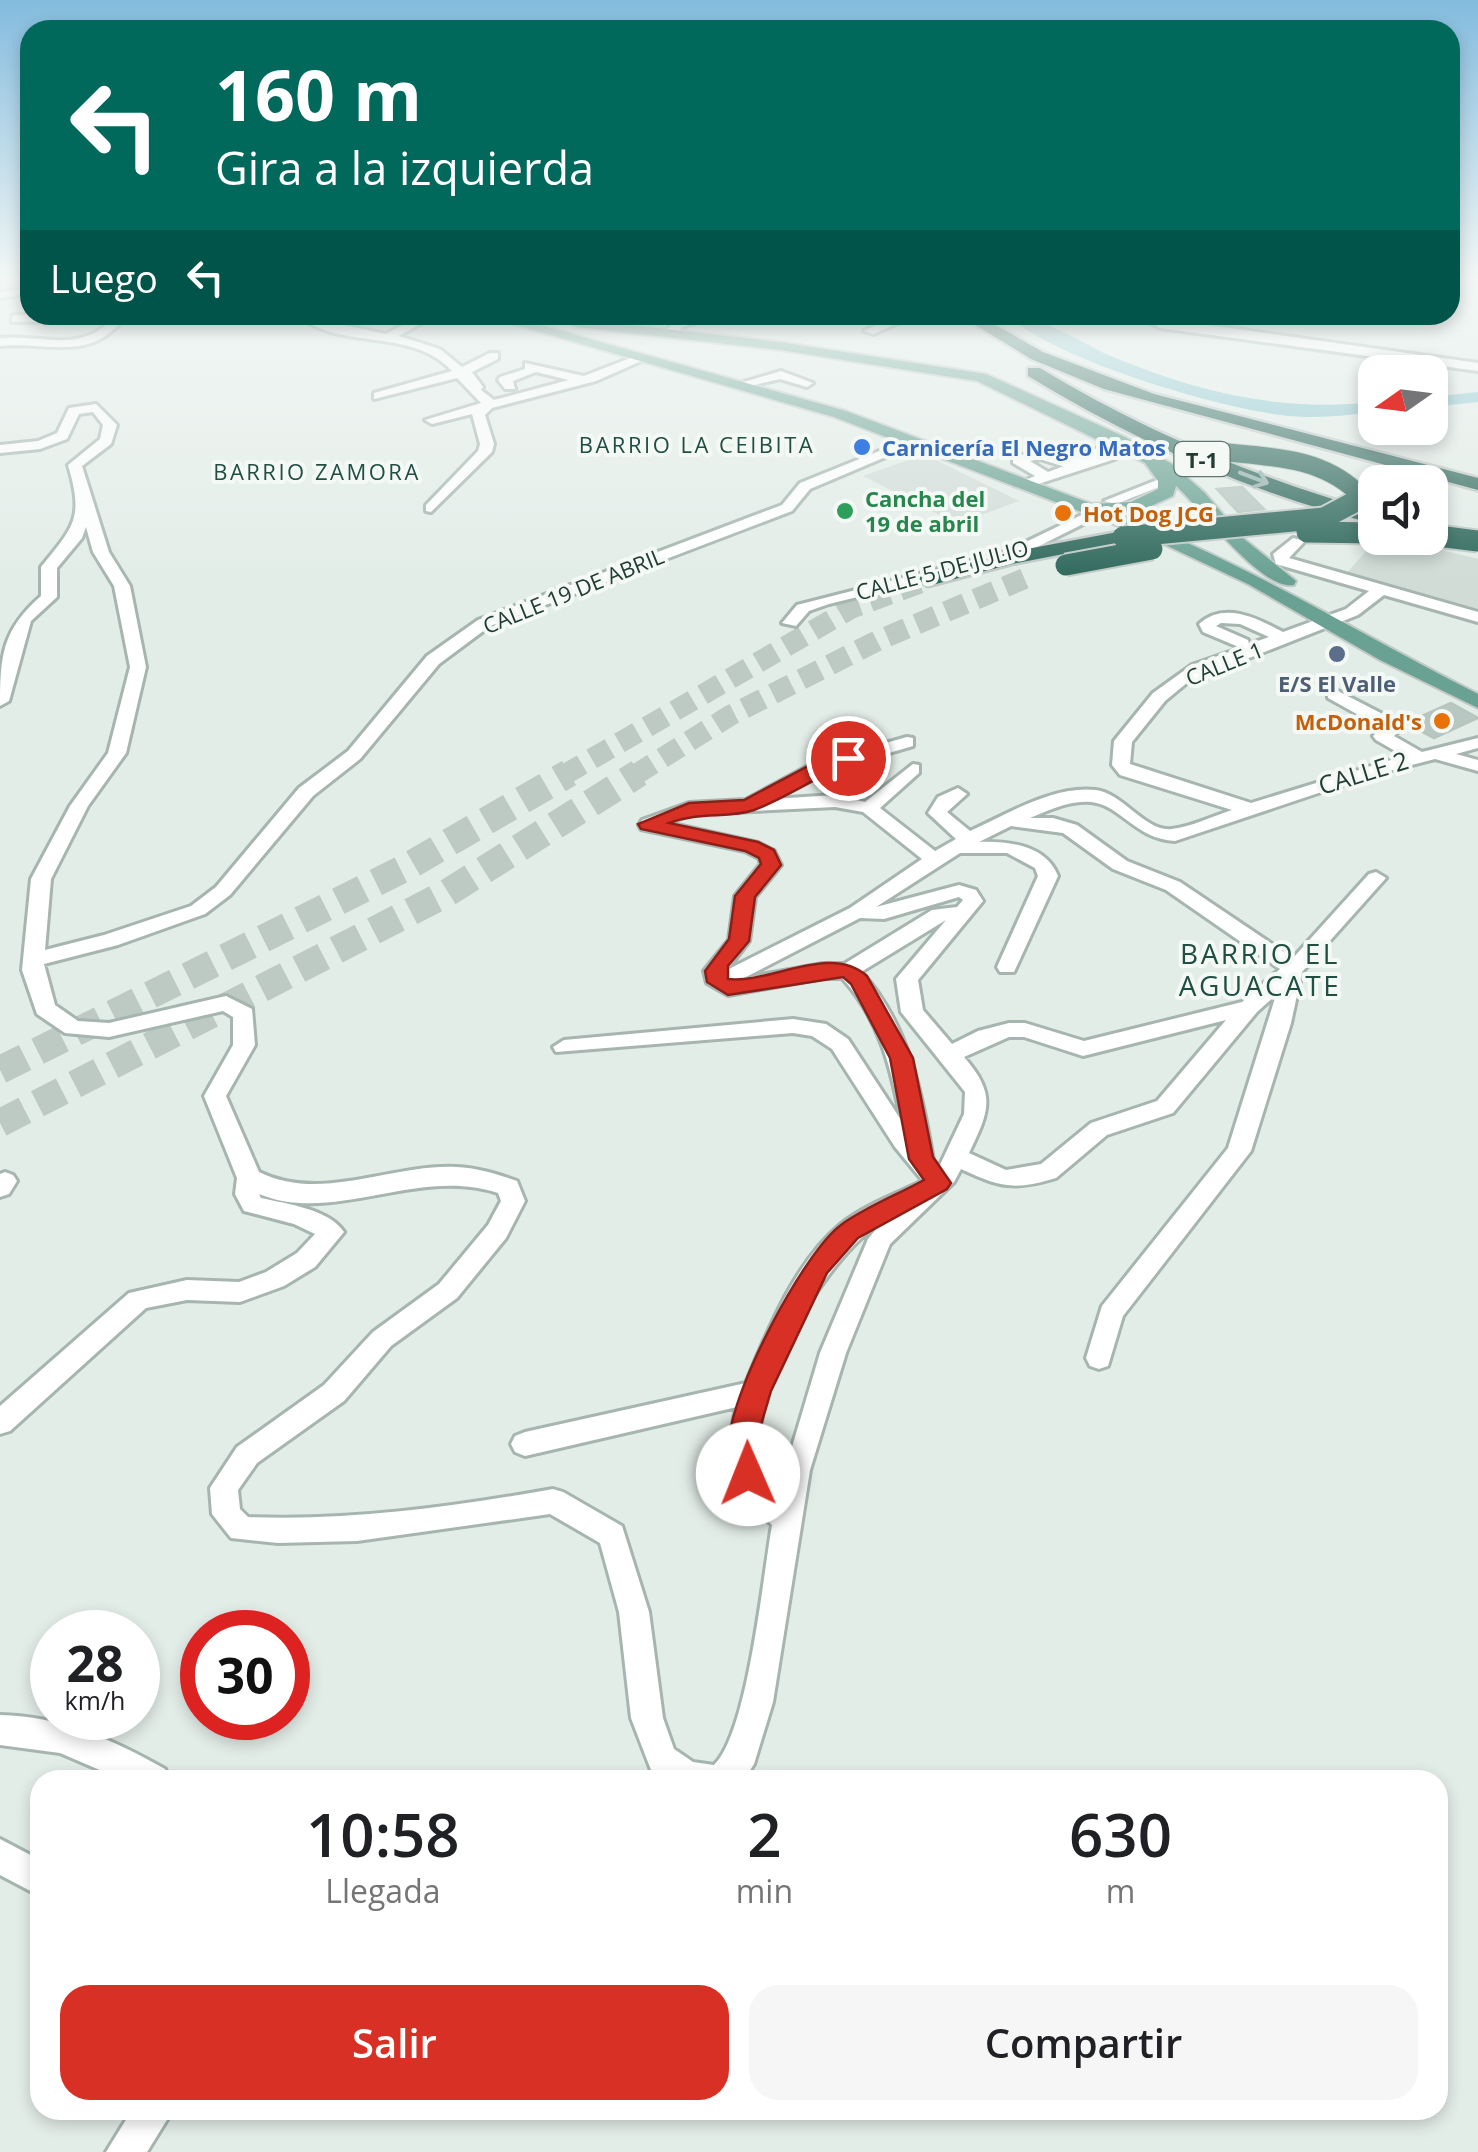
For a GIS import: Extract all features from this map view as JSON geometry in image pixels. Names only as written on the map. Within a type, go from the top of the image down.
[{"type":"highway","name":"T-1","points":[[1044,378],[1097,411],[1196,456],[1358,513]]},
{"type":"highway","points":[[928,580],[1049,550],[1123,537],[1324,518],[1349,506],[1357,492],[1334,472],[1316,465],[1223,452],[1156,432],[1045,378]]},
{"type":"highway","points":[[1085,378],[1478,484]]},
{"type":"highway","points":[[1254,525],[1358,528]]},
{"type":"highway","points":[[1033,575],[1066,565],[1195,543],[1358,530]]},
{"type":"highway","points":[[1448,532],[1478,532]]},
{"type":"highway","points":[[1448,536],[1478,544]]},
{"type":"main road","points":[[714,378],[840,414]]},
{"type":"main road","points":[[739,378],[914,442],[1223,563],[1478,686]]},
{"type":"main road","points":[[983,378],[1148,456],[1182,481],[1263,564],[1335,619],[1478,702]]},
{"type":"main road","points":[[1058,500],[1108,508],[1134,507],[1167,492],[1166,481],[1148,456]]},
{"type":"street","points":[[379,396],[438,378]]},
{"type":"street","points":[[462,378],[468,389],[490,403]]},
{"type":"street","points":[[469,378],[481,390],[537,378]]},
{"type":"street","points":[[507,378],[504,380],[510,386]]},
{"type":"street","points":[[578,378],[584,380]]},
{"type":"street","points":[[432,420],[588,378]]},
{"type":"street","points":[[750,382],[763,378]]},
{"type":"street","points":[[794,378],[808,383]]},
{"type":"street","points":[[431,508],[485,452],[487,444],[478,414],[490,403]]},
{"type":"street","points":[[0,449],[40,445],[62,436],[74,410],[96,408],[110,425],[106,441],[75,465],[86,491],[101,552],[122,586],[138,667],[116,752],[79,806],[41,879],[33,960],[45,1009],[73,1028],[109,1030],[226,1003],[244,1014],[244,1046],[214,1096],[250,1178],[247,1194],[253,1205],[300,1216],[332,1232],[327,1241],[275,1279],[240,1292],[187,1290],[138,1300],[0,1423]]},
{"type":"street","name":"CALLE 19 DE ABRIL","points":[[33,960],[110,940],[198,910],[223,891],[306,792],[354,755],[433,660],[484,623],[787,508],[806,486],[914,442]]},
{"type":"street","points":[[1021,485],[1110,454],[1098,451],[1067,462],[1040,455],[1018,460],[1046,476]]},
{"type":"street","points":[[1111,501],[1166,481]]},
{"type":"street","points":[[0,702],[24,619],[49,597],[48,575],[53,558],[77,536],[86,491]]},
{"type":"street","name":"CALLE 5 DE JULIO","points":[[790,623],[803,608],[823,601],[1023,550],[1094,512]]},
{"type":"street","points":[[1298,541],[1281,554],[1281,561],[1379,592],[1478,617]]},
{"type":"street","name":"CALLE 1","points":[[1250,809],[1126,771],[1121,765],[1123,741],[1159,697],[1198,668],[1335,619],[1379,592]]},
{"type":"street","points":[[1242,643],[1209,629],[1207,624],[1216,616],[1227,614],[1285,639]]},
{"type":"street","points":[[1334,694],[1394,727],[1382,736],[1478,766]]},
{"type":"street","points":[[748,806],[818,768],[907,742]]},
{"type":"street","name":"CALLE 2","points":[[1000,825],[1068,796],[1093,795],[1124,808],[1160,837],[1176,836],[1421,749],[1478,743]]},
{"type":"street","points":[[870,808],[913,769]]},
{"type":"street","points":[[958,794],[945,801],[937,813],[962,845],[1010,847],[1044,865],[1048,876],[1007,967]]},
{"type":"street","points":[[934,858],[870,808],[835,802],[689,808],[648,824],[752,846],[768,854],[771,865],[745,896],[739,941],[715,971],[718,982],[728,988],[823,970],[848,970],[939,914],[964,913]]},
{"type":"street","points":[[718,982],[857,912],[934,858],[1000,825],[1031,822],[1070,829],[1120,865],[1173,886],[1293,968]]},
{"type":"street","points":[[957,1157],[1004,1179],[1048,1172],[1098,1129],[1166,1107],[1249,1007],[1352,910],[1376,878]]},
{"type":"street","points":[[732,1770],[738,1764],[757,1702],[796,1470],[833,1353],[880,1239],[939,1183],[957,1157],[976,1114],[976,1092],[951,1054],[912,1012],[907,979],[973,901],[969,894],[958,891],[884,913],[857,912]]},
{"type":"street","points":[[1099,1358],[1111,1313],[1239,1150],[1280,1024],[1293,968]]},
{"type":"street","points":[[848,970],[859,980],[902,1058],[921,1159]]},
{"type":"street","points":[[951,1054],[986,1036],[1009,1030],[1025,1030],[1084,1049],[1249,1007]]},
{"type":"street","points":[[564,1047],[793,1026],[818,1029],[840,1044],[903,1142],[939,1183]]},
{"type":"street","points":[[250,1178],[283,1193],[395,1180],[488,1177],[508,1187],[513,1201],[497,1230],[448,1291],[382,1339],[334,1393],[246,1456],[224,1488],[226,1514],[241,1530],[277,1532],[485,1514],[553,1501],[612,1535],[634,1612],[647,1718],[662,1759],[678,1770]]},
{"type":"street","points":[[787,1520],[757,1492],[748,1474],[744,1435],[757,1391],[794,1308],[818,1266],[850,1232],[939,1183]]},
{"type":"street","points":[[524,1444],[757,1391]]},
{"type":"street","points":[[0,1730],[41,1732],[136,1770]]},
{"type":"street","points":[[0,1856],[30,1873]]},
{"type":"street","points":[[126,2152],[147,2120]]},
{"type":"shaded area","points":[[925,454],[1019,501],[957,524],[863,476]]},
{"type":"shaded area","points":[[1448,552],[1478,559],[1478,612],[1343,577],[1363,555],[1448,555]]},
{"type":"building","points":[[1242,487],[1264,509],[1238,512],[1217,489]]},
{"type":"building","name":"McDonald's","points":[[1451,703],[1478,718],[1434,738],[1406,723]]},
{"type":"waterway","points":[[1155,378],[1260,407],[1290,411],[1358,408]]},
{"type":"waterway","points":[[1448,400],[1478,397]]},
{"type":"tunnel","points":[[635,775],[731,715],[879,640],[1033,575]]},
{"type":"tunnel","points":[[564,775],[852,608],[928,580]]},
{"type":"tunnel","points":[[0,1070],[405,868],[569,773]]},
{"type":"tunnel","points":[[0,1123],[447,893],[639,773]]},
{"type":"place","name":"Carnicería El Negro Matos","points":[[862,447]]},
{"type":"place","name":"Cancha del 19 de abril","points":[[845,511]]},
{"type":"place","name":"Hot Dog JCG","points":[[1063,513]]},
{"type":"place","name":"E/S El Valle","points":[[1337,654]]},
{"type":"place","name":"McDonald's","points":[[1442,721]]},
{"type":"district","name":"BARRIO LA CEIBITA","points":[[697,444]]},
{"type":"district","name":"BARRIO ZAMORA","points":[[317,471]]},
{"type":"district","name":"BARRIO EL AGUACATE","points":[[1260,969]]},
{"type":"route","points":[[748,1474],[744,1435],[757,1391],[794,1308],[818,1266],[850,1232],[939,1183],[921,1159],[902,1058],[859,980],[848,970],[837,969],[728,988],[718,982],[715,971],[739,941],[745,896],[768,872],[768,854],[752,846],[648,824],[689,808],[748,806],[818,768],[848,758]]}]
